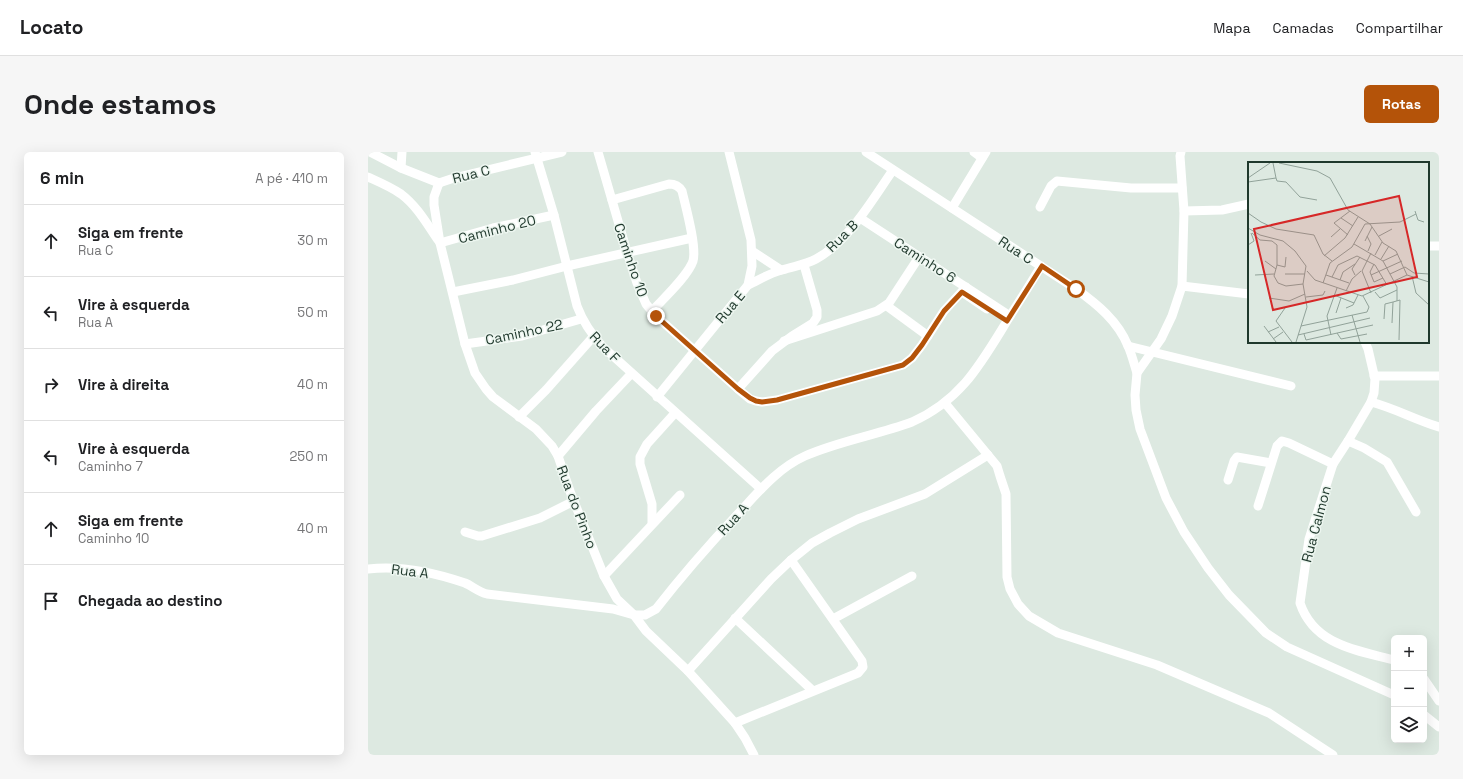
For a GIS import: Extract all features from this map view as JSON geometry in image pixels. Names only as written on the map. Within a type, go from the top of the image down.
[{"type":"street","points":[[370,152],[401,168],[440,183]]},
{"type":"street","points":[[401,168],[402,152]]},
{"type":"street","name":"Rua C","points":[[440,243],[434,197],[440,183],[536,155],[562,152]]},
{"type":"street","name":"Caminho 10","points":[[598,152],[627,252],[641,294],[646,304],[694,350],[738,389],[756,401],[768,401],[841,383],[907,363],[928,336],[944,311],[964,290]]},
{"type":"street","name":"Rua E","points":[[657,396],[748,285],[752,266],[750,235],[729,152]]},
{"type":"street","name":"Rua C","points":[[866,152],[1042,266],[1102,308],[1117,327],[1128,346],[1137,373]]},
{"type":"street","points":[[952,208],[984,155],[974,152]]},
{"type":"street","points":[[1181,152],[1184,212],[1182,286],[1172,316],[1152,353],[1137,373],[1135,395],[1137,420],[1166,498],[1184,532],[1197,552],[1229,595],[1256,623],[1287,647],[1391,694]]},
{"type":"street","name":"Rua F","points":[[536,155],[582,319],[593,337],[631,374],[761,489]]},
{"type":"street","name":"Rua B","points":[[748,285],[781,270],[804,265],[833,248],[860,218],[893,170]]},
{"type":"street","points":[[368,177],[388,186],[402,195],[414,206],[440,243]]},
{"type":"street","points":[[1040,207],[1051,186],[1057,181],[1131,188],[1182,188]]},
{"type":"street","points":[[612,200],[669,184],[674,184],[682,191],[692,238],[694,256],[693,262],[690,268],[652,311]]},
{"type":"street","points":[[1184,212],[1222,210],[1248,204]]},
{"type":"street","name":"Caminho 20","points":[[440,243],[493,228],[554,215]]},
{"type":"street","name":"Caminho 6","points":[[860,218],[1008,319]]},
{"type":"street","points":[[453,292],[513,280],[567,266],[692,238]]},
{"type":"street","name":"Rua do Pinho","points":[[440,243],[465,344],[475,373],[486,389],[499,402],[520,416],[544,437],[558,456],[604,576],[617,599],[646,631],[688,671],[735,723],[754,755]]},
{"type":"street","points":[[752,251],[781,270]]},
{"type":"street","points":[[784,341],[877,311],[887,306],[919,257]]},
{"type":"street","points":[[738,389],[764,359],[784,341],[810,325],[817,317],[817,310],[804,265]]},
{"type":"street","name":"Rua A","points":[[368,570],[391,568],[416,569],[466,584],[487,594],[609,608],[634,616],[645,615],[656,609],[684,573],[761,489],[780,471],[805,456],[912,422],[925,416],[945,403],[975,372],[1042,266]]},
{"type":"street","points":[[1182,286],[1248,294]]},
{"type":"street","points":[[887,306],[928,336]]},
{"type":"street","name":"Caminho 22","points":[[465,344],[522,336],[582,319]]},
{"type":"street","points":[[520,416],[546,390],[593,337]]},
{"type":"street","name":"Rua Calmon","points":[[1364,343],[1368,350],[1374,376],[1374,393],[1348,441],[1333,464],[1309,539],[1300,603],[1310,624],[1327,637],[1344,646],[1391,659]]},
{"type":"street","points":[[1128,346],[1290,386]]},
{"type":"street","points":[[558,456],[596,411],[631,374]]},
{"type":"street","points":[[1374,376],[1439,376]]},
{"type":"street","points":[[1370,402],[1396,410],[1439,427]]},
{"type":"street","points":[[945,403],[997,466],[1006,494],[1007,577],[1010,589],[1018,604],[1029,616],[1058,633],[1157,666],[1269,713],[1333,755]]},
{"type":"street","points":[[652,522],[652,504],[640,464],[640,457],[647,444],[675,413]]},
{"type":"street","points":[[1258,506],[1277,446],[1282,441],[1290,442],[1333,464]]},
{"type":"street","points":[[1348,441],[1364,448],[1387,462],[1416,512]]},
{"type":"street","points":[[688,671],[735,618],[791,560],[812,543],[858,519],[925,494],[988,455]]},
{"type":"street","points":[[1228,480],[1234,461],[1237,457],[1271,463]]},
{"type":"street","points":[[604,576],[652,522],[680,495]]},
{"type":"street","points":[[464,532],[482,536],[540,518],[574,501]]},
{"type":"street","points":[[735,723],[812,690],[858,673],[863,667],[862,661],[791,560]]},
{"type":"street","points":[[833,619],[912,576]]},
{"type":"street","points":[[735,618],[812,690]]},
{"type":"street","points":[[1427,683],[1439,701]]},
{"type":"street","points":[[1427,717],[1439,727]]},
{"type":"route","points":[[656,316],[738,389],[750,398],[762,402],[787,398],[907,363],[922,345],[944,311],[962,292],[1007,321],[1042,266],[1076,289]]}]
